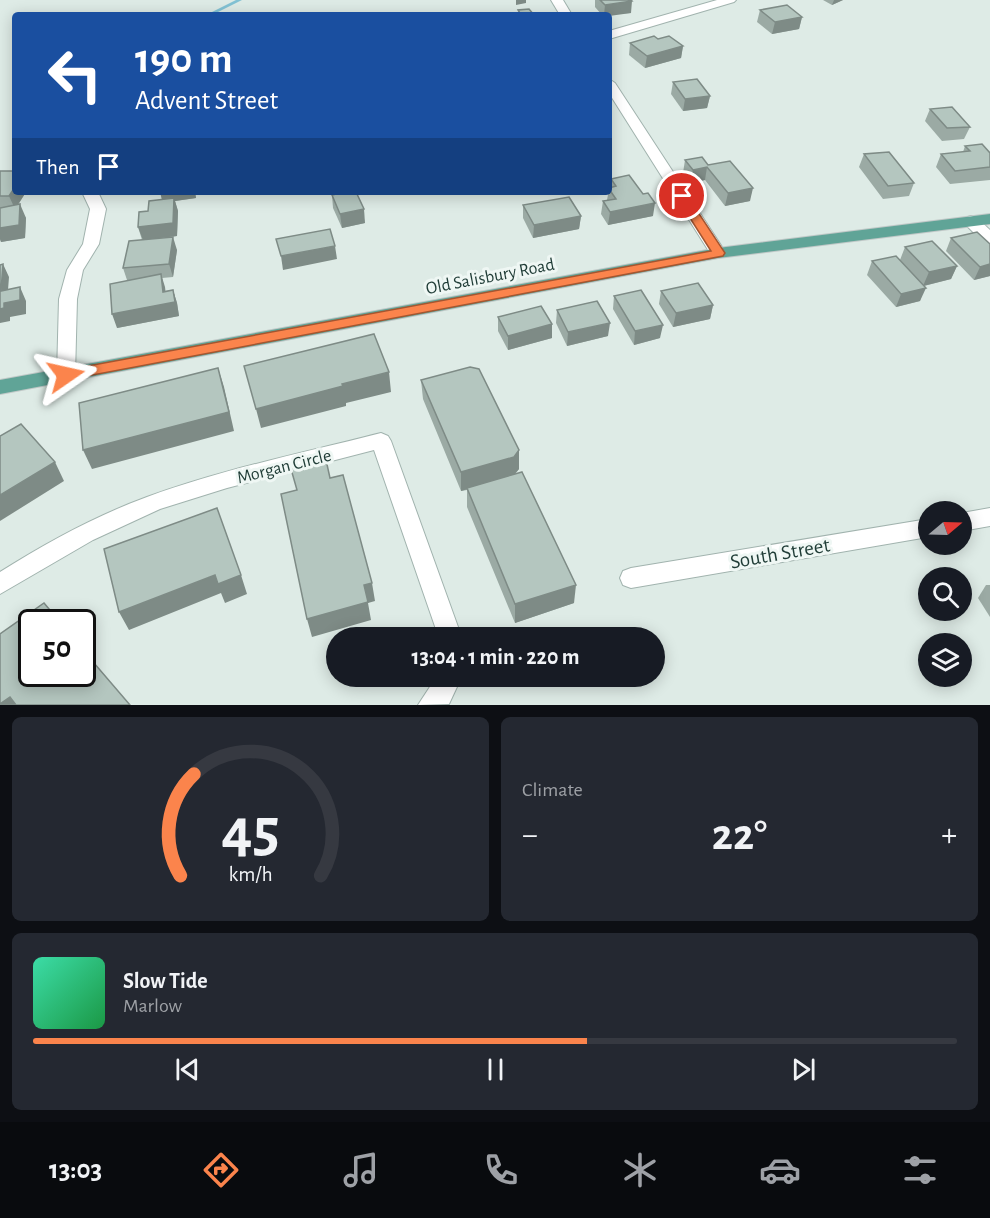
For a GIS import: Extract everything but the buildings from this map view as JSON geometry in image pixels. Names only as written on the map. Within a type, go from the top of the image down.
[{"type":"main road","name":"Old Salisbury Road","points":[[0,387],[718,253],[990,219]]},
{"type":"street","points":[[612,34],[730,0]]},
{"type":"street","points":[[612,88],[718,253]]},
{"type":"street","points":[[66,375],[68,299],[75,270],[92,244],[98,209],[91,195]]},
{"type":"street","points":[[971,221],[990,239]]},
{"type":"street","name":"Morgan Circle","points":[[0,584],[75,538],[156,502],[250,474],[381,441],[447,627]]},
{"type":"street","points":[[972,520],[990,517]]},
{"type":"street","name":"South Street","points":[[631,578],[918,530]]},
{"type":"street","points":[[430,705],[440,696],[444,687]]},
{"type":"waterway","points":[[214,12],[240,0]]},
{"type":"route","points":[[66,375],[718,253],[682,196]]}]
